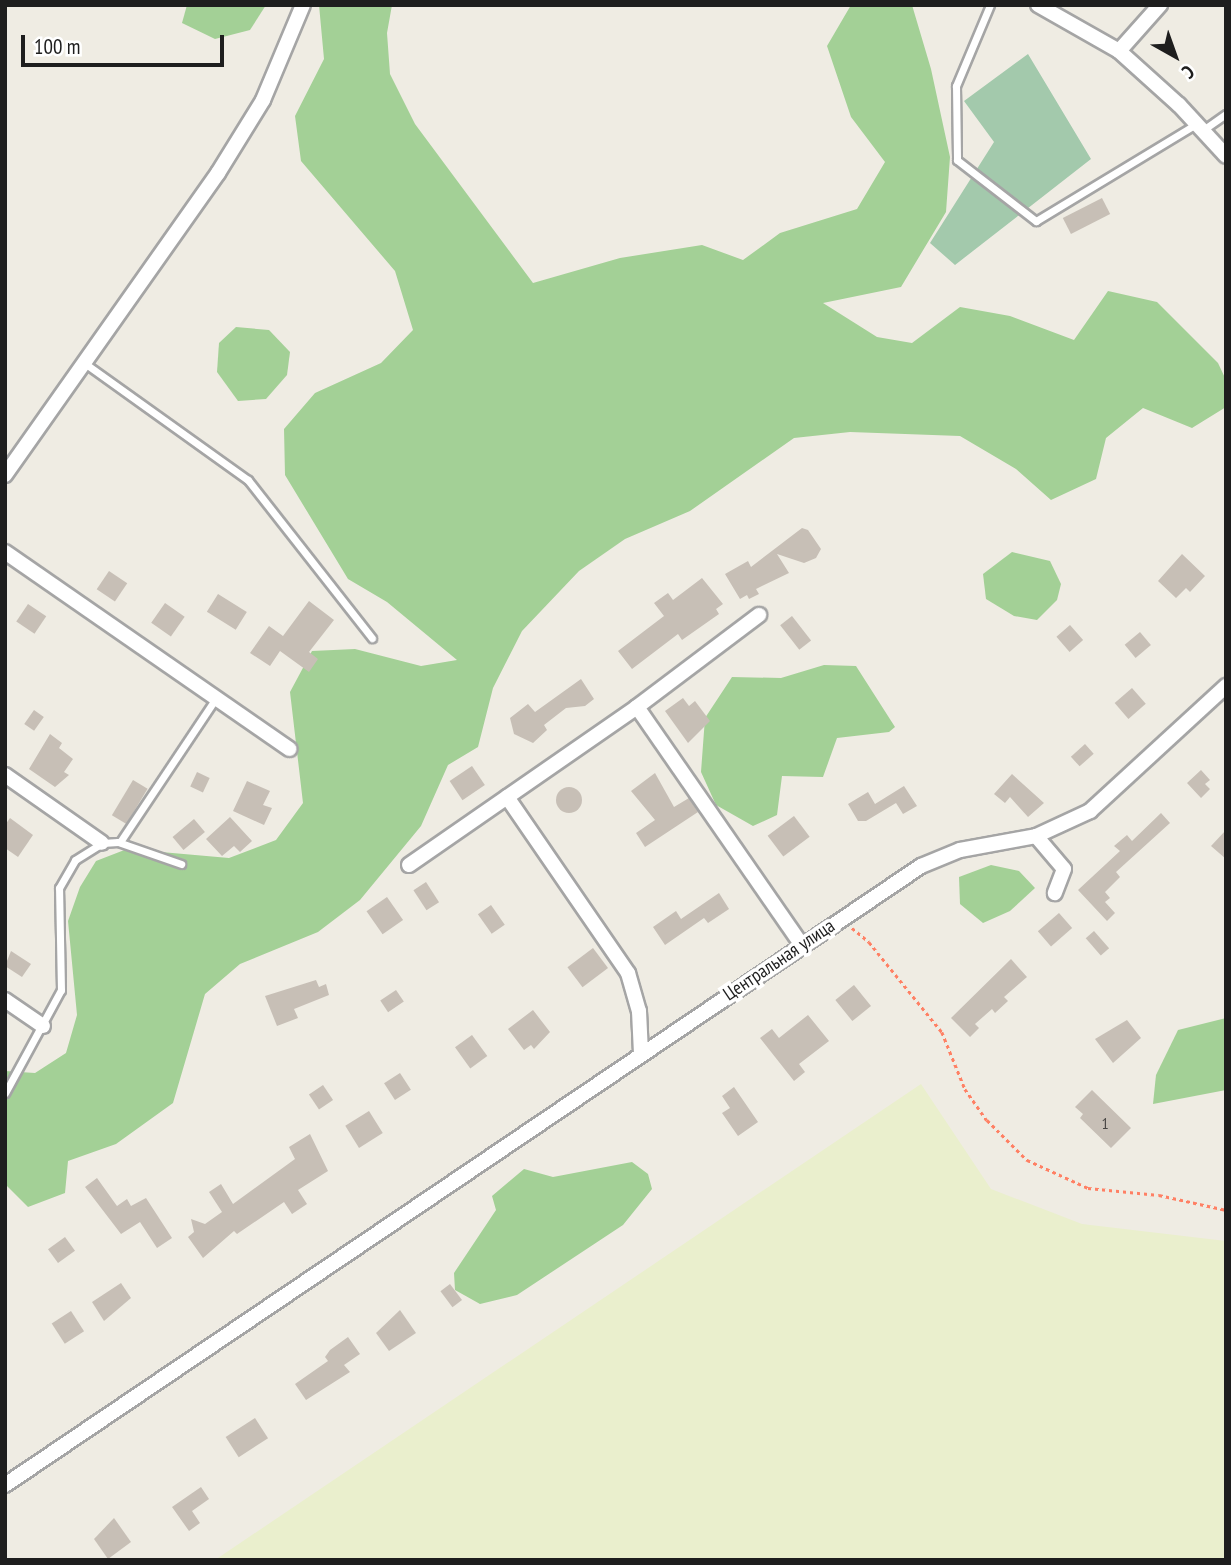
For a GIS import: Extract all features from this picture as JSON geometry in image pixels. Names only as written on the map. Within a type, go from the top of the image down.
[{"type":"street","points":[[5,475],[82,361],[218,173],[263,100],[303,5]]},
{"type":"street","points":[[1038,5],[1119,51],[1226,156]]},
{"type":"street","points":[[1119,51],[1130,33],[1160,5]]},
{"type":"street","points":[[5,552],[290,749]]},
{"type":"street","points":[[409,864],[637,707],[759,615]]},
{"type":"street","name":"Центральная улица","points":[[5,1485],[837,920],[921,866],[960,850],[1036,836],[1090,811],[1226,686]]},
{"type":"street","points":[[637,707],[802,944]]},
{"type":"street","points":[[5,775],[102,843]]},
{"type":"street","points":[[507,797],[628,973],[639,1011],[641,1054]]},
{"type":"street","points":[[1036,836],[1064,869],[1055,893]]},
{"type":"street","points":[[5,1000],[43,1026]]},
{"type":"lane","points":[[990,5],[956,86],[957,160],[1036,221],[1226,114]]},
{"type":"lane","points":[[82,361],[248,480],[372,638]]},
{"type":"lane","points":[[120,842],[216,698]]},
{"type":"lane","points":[[5,1093],[61,990],[59,888],[75,860],[102,843],[120,842],[181,864]]},
{"type":"path","points":[[837,920],[869,942],[942,1032],[965,1089],[988,1120],[1027,1160],[1088,1188],[1159,1195],[1226,1210]]},
{"type":"green space","points":[[187,5],[266,5],[250,30],[215,39],[182,23]]},
{"type":"green space","points":[[319,5],[392,5],[387,33],[390,74],[415,124],[533,283],[620,258],[702,245],[743,260],[780,233],[857,209],[885,162],[851,117],[827,46],[851,5],[912,5],[931,69],[950,157],[946,212],[901,287],[823,303],[877,337],[912,343],[960,307],[1010,316],[1074,340],[1108,291],[1157,302],[1218,363],[1226,380],[1226,407],[1192,428],[1143,408],[1106,438],[1096,479],[1051,500],[1016,469],[960,436],[850,432],[794,438],[690,511],[625,539],[579,571],[522,631],[493,688],[478,747],[448,765],[421,826],[360,900],[318,932],[240,964],[205,994],[173,1103],[116,1144],[68,1161],[65,1193],[28,1207],[5,1184],[5,1071],[35,1073],[66,1053],[77,1015],[68,921],[80,887],[96,861],[127,849],[229,858],[276,840],[303,803],[290,692],[312,651],[355,649],[421,666],[457,660],[387,602],[348,579],[285,475],[284,429],[315,393],[381,363],[413,330],[395,271],[301,161],[295,116],[324,59]]},
{"type":"green space","points":[[1028,54],[1091,159],[955,265],[930,243],[994,142],[964,101]]},
{"type":"green space","points":[[236,327],[269,330],[290,352],[287,375],[266,399],[238,401],[217,372],[219,343]]},
{"type":"green space","points":[[1012,552],[1050,561],[1061,584],[1057,600],[1037,620],[1014,616],[986,599],[983,574]]},
{"type":"green space","points":[[824,665],[856,666],[895,727],[889,732],[837,738],[823,777],[782,776],[777,815],[753,826],[716,805],[701,772],[705,718],[732,677],[781,678]]},
{"type":"green space","points":[[991,865],[1019,871],[1035,888],[1010,911],[983,923],[960,904],[959,877]]},
{"type":"green space","points":[[1226,1018],[1226,1090],[1153,1104],[1156,1075],[1178,1030]]},
{"type":"green space","points":[[921,1084],[991,1189],[1082,1224],[1226,1241],[1226,1560],[215,1560]]},
{"type":"green space","points":[[632,1162],[648,1174],[652,1189],[623,1225],[517,1295],[480,1304],[455,1290],[454,1273],[496,1210],[492,1196],[524,1169],[553,1177]]},
{"type":"building","points":[[1102,198],[1110,214],[1071,234],[1063,218]]},
{"type":"building","points":[[802,528],[808,530],[821,549],[816,558],[804,563],[777,554],[789,573],[756,589],[759,594],[749,599],[747,595],[740,599],[725,574],[748,561],[751,567]]},
{"type":"building","points":[[1182,554],[1205,576],[1190,592],[1186,588],[1176,598],[1158,581]]},
{"type":"building","points":[[109,571],[127,583],[115,602],[97,589]]},
{"type":"building","points":[[702,578],[723,604],[716,609],[719,614],[682,640],[678,634],[632,669],[618,651],[664,616],[654,603],[668,593],[673,600]]},
{"type":"building","points":[[218,594],[247,612],[236,630],[207,612]]},
{"type":"building","points":[[309,601],[334,620],[309,652],[318,659],[309,672],[280,651],[270,666],[250,653],[269,626],[283,636]]},
{"type":"building","points":[[165,603],[185,617],[171,636],[151,623]]},
{"type":"building","points":[[28,604],[46,616],[34,634],[16,621]]},
{"type":"building","points":[[792,616],[811,640],[799,650],[780,625]]},
{"type":"building","points":[[1070,625],[1083,640],[1070,652],[1056,637]]},
{"type":"building","points":[[1140,632],[1151,645],[1136,658],[1125,645]]},
{"type":"building","points":[[581,679],[594,699],[585,706],[566,708],[544,725],[547,730],[533,743],[514,734],[510,718],[528,704],[535,712]]},
{"type":"building","points":[[1132,688],[1146,704],[1128,719],[1115,703]]},
{"type":"building","points":[[683,698],[689,706],[695,701],[710,721],[688,743],[665,711]]},
{"type":"building","points":[[34,710],[44,717],[34,731],[24,724]]},
{"type":"building","points":[[50,734],[62,743],[59,748],[73,759],[64,772],[69,775],[55,787],[29,769]]},
{"type":"building","points":[[1085,744],[1094,754],[1080,766],[1071,757]]},
{"type":"building","points":[[472,766],[485,785],[462,800],[450,781]]},
{"type":"building","points":[[1201,770],[1210,780],[1205,784],[1210,789],[1201,798],[1187,783]]},
{"type":"building","points":[[197,772],[210,778],[203,792],[190,787]]},
{"type":"building","points":[[655,773],[674,807],[689,798],[698,812],[645,847],[636,833],[655,820],[631,791]]},
{"type":"building","points":[[1012,774],[1044,803],[1028,817],[1010,797],[1005,803],[994,794]]},
{"type":"building","points":[[133,780],[148,789],[126,824],[112,815]]},
{"type":"building","points":[[247,781],[270,791],[263,805],[272,808],[264,825],[233,811]]},
{"type":"building","points":[[904,786],[917,806],[903,814],[896,803],[866,821],[858,821],[848,804],[868,792],[875,804]]},
{"type":"building","points":[[569,787],[578,791],[582,800],[578,809],[569,813],[560,809],[556,800],[560,791]]},
{"type":"building","points":[[1161,813],[1170,823],[1116,872],[1120,877],[1105,892],[1110,898],[1105,902],[1115,913],[1107,921],[1078,890],[1120,851],[1114,846],[1127,835],[1132,841]]},
{"type":"building","points":[[794,816],[810,837],[783,857],[768,836]]},
{"type":"building","points":[[230,817],[252,841],[240,852],[234,846],[222,856],[206,839]]},
{"type":"building","points":[[10,818],[33,835],[18,857],[5,848],[5,825]]},
{"type":"building","points":[[194,819],[205,832],[183,850],[173,837]]},
{"type":"building","points":[[1226,830],[1226,859],[1211,846]]},
{"type":"building","points":[[426,882],[439,902],[426,910],[413,890]]},
{"type":"building","points":[[719,893],[729,909],[708,923],[704,918],[665,945],[653,927],[676,911],[681,919]]},
{"type":"building","points":[[387,897],[403,920],[383,934],[367,911]]},
{"type":"building","points":[[491,905],[505,925],[492,934],[478,914]]},
{"type":"building","points":[[1059,913],[1072,928],[1051,946],[1038,931]]},
{"type":"building","points":[[1094,931],[1109,948],[1101,956],[1086,938]]},
{"type":"building","points":[[593,948],[608,968],[582,987],[567,967]]},
{"type":"building","points":[[11,951],[31,964],[22,977],[5,966]]},
{"type":"building","points":[[1011,959],[1027,977],[1004,997],[1008,1001],[995,1013],[992,1009],[975,1024],[979,1028],[970,1037],[951,1018]]},
{"type":"building","points":[[316,980],[319,987],[326,984],[329,995],[294,1009],[298,1018],[277,1026],[265,996]]},
{"type":"building","points":[[854,985],[871,1006],[852,1021],[835,1000]]},
{"type":"building","points":[[396,990],[404,1002],[388,1012],[380,1001]]},
{"type":"building","points":[[533,1010],[550,1032],[534,1049],[531,1045],[524,1050],[508,1029]]},
{"type":"building","points":[[808,1015],[829,1041],[799,1064],[805,1072],[794,1081],[760,1038],[772,1029],[779,1038]]},
{"type":"building","points":[[1127,1020],[1141,1038],[1113,1063],[1095,1039]]},
{"type":"building","points":[[472,1035],[487,1056],[470,1068],[455,1047]]},
{"type":"building","points":[[400,1073],[411,1090],[395,1100],[384,1083]]},
{"type":"building","points":[[323,1085],[333,1100],[319,1109],[309,1095]]},
{"type":"building","points":[[734,1087],[758,1122],[738,1136],[722,1113],[730,1108],[722,1096]]},
{"type":"building","points":[[1092,1090],[1131,1128],[1111,1148],[1080,1118],[1083,1114],[1075,1107]]},
{"type":"building","points":[[369,1111],[383,1133],[359,1148],[345,1126]]},
{"type":"building","points":[[310,1134],[328,1171],[298,1190],[307,1204],[292,1214],[284,1202],[237,1234],[234,1231],[203,1258],[188,1237],[194,1232],[191,1219],[205,1224],[222,1212],[209,1192],[221,1184],[233,1204],[295,1159],[289,1147]]},
{"type":"building","points":[[97,1178],[117,1206],[127,1199],[131,1206],[146,1198],[172,1238],[157,1248],[140,1222],[121,1234],[85,1187]]},
{"type":"building","points":[[65,1237],[75,1251],[58,1263],[48,1249]]},
{"type":"building","points":[[121,1283],[131,1298],[104,1321],[92,1302]]},
{"type":"building","points":[[450,1284],[462,1300],[452,1307],[440,1291]]},
{"type":"building","points":[[400,1310],[416,1333],[389,1351],[376,1333]]},
{"type":"building","points":[[71,1311],[84,1331],[65,1344],[52,1324]]},
{"type":"building","points":[[348,1337],[360,1354],[344,1365],[350,1372],[306,1400],[295,1384],[328,1361],[325,1357],[330,1350]]},
{"type":"building","points":[[255,1418],[268,1438],[239,1457],[226,1437]]},
{"type":"building","points":[[201,1487],[209,1499],[192,1511],[200,1523],[189,1531],[172,1507]]},
{"type":"building","points":[[114,1518],[131,1542],[108,1559],[94,1539]]}]
